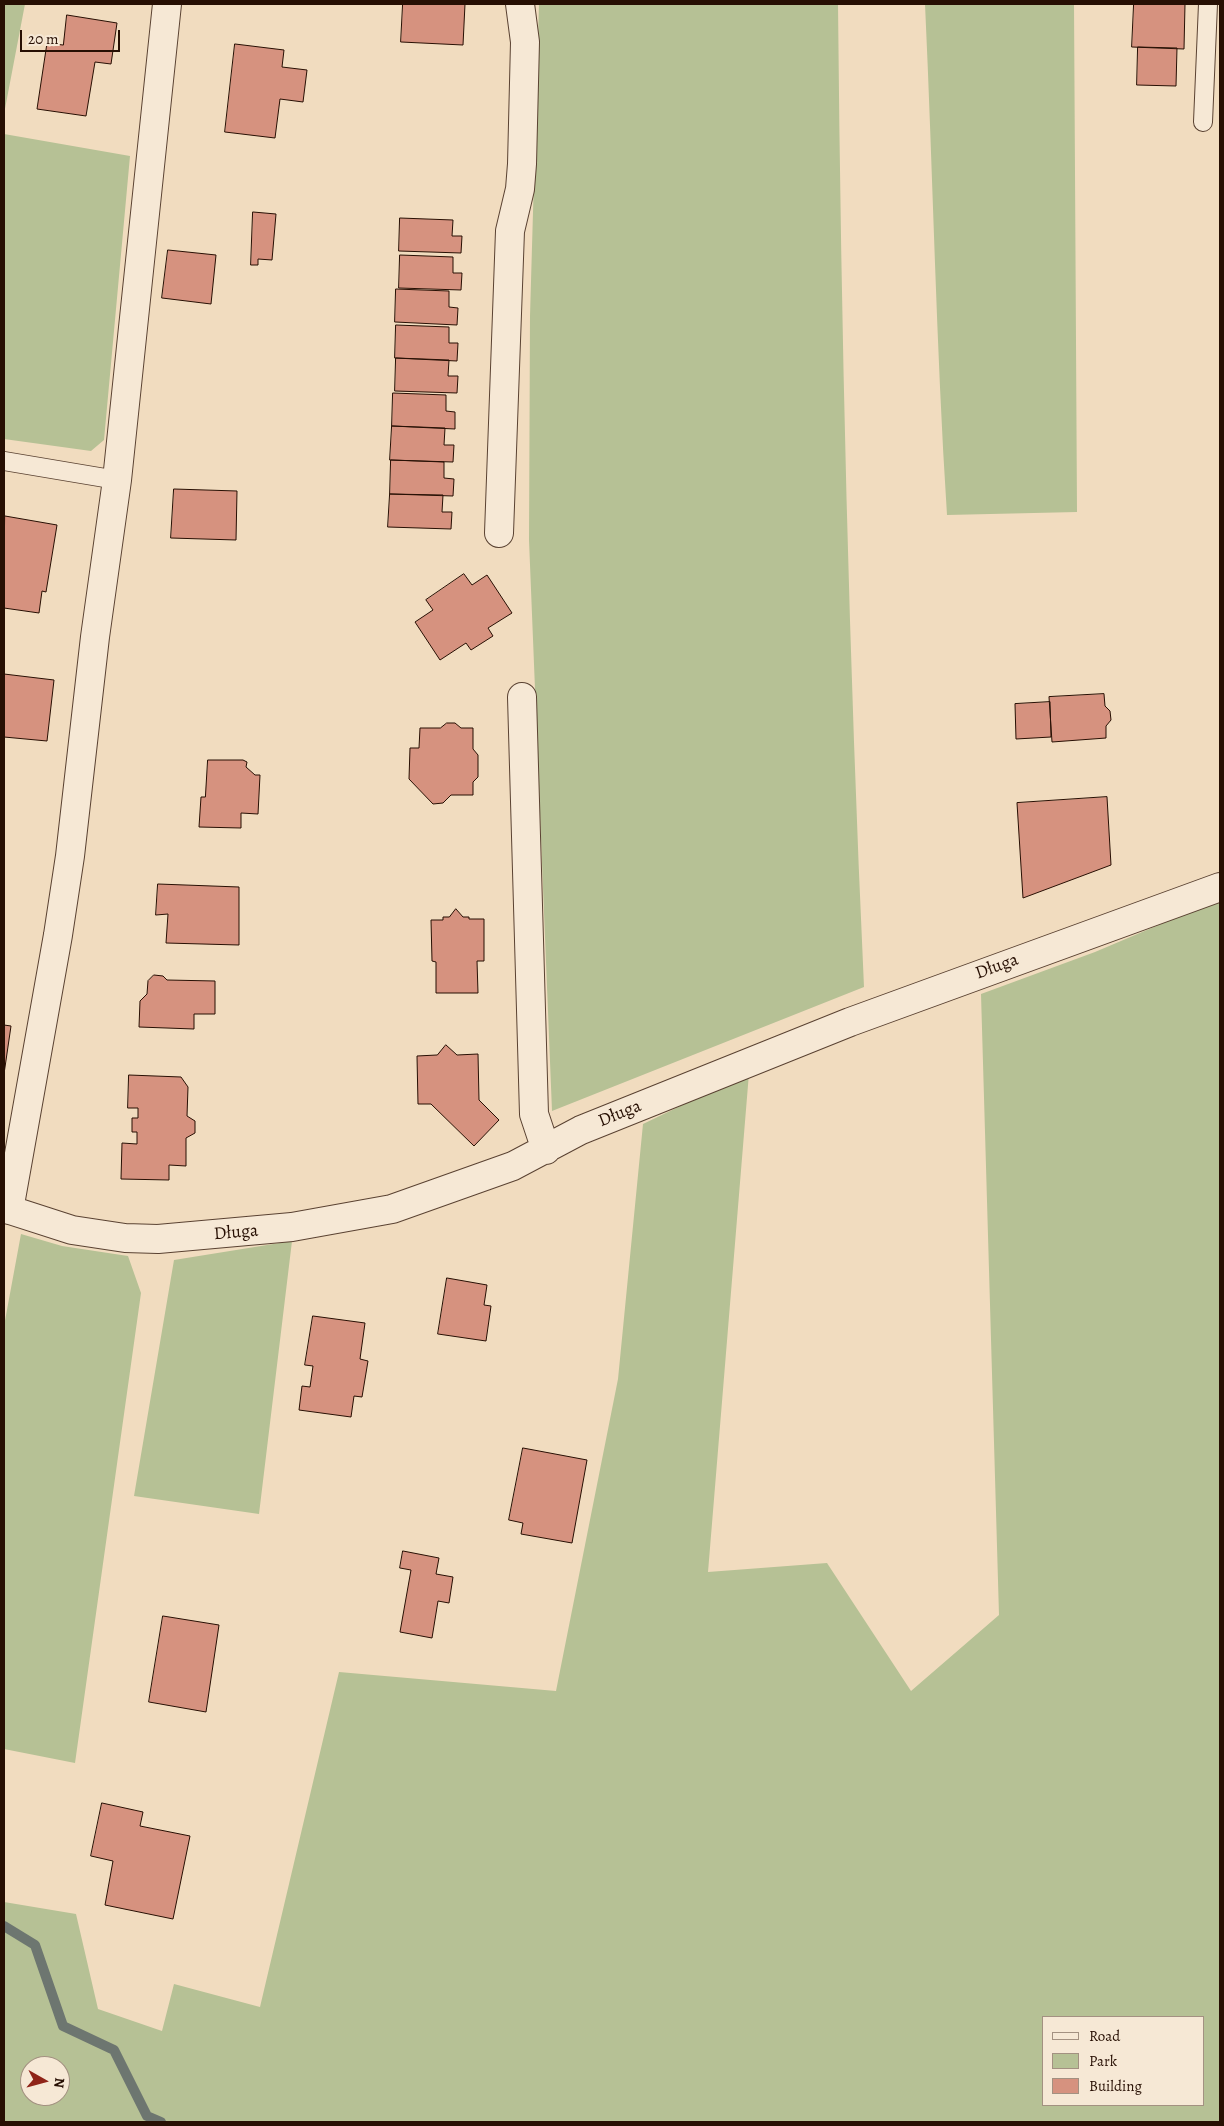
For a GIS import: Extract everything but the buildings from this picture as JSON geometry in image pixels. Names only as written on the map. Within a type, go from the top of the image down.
[{"type":"street","points":[[6,1209],[58,935],[117,480],[167,4]]},
{"type":"street","points":[[498,533],[510,231],[520,188],[522,164],[525,42],[520,4]]},
{"type":"street","points":[[522,696],[534,1114],[546,1150]]},
{"type":"street","name":"Długa","points":[[6,1209],[72,1230],[125,1238],[158,1239],[248,1232],[392,1209],[514,1166],[581,1130],[850,1022],[1220,887]]},
{"type":"lane","points":[[1203,122],[1208,4]]},
{"type":"lane","points":[[4,461],[117,480]]},
{"type":"green space","points":[[4,4],[25,4],[4,114]]},
{"type":"green space","points":[[539,4],[838,4],[846,496],[864,987],[552,1111],[529,540],[530,316]]},
{"type":"green space","points":[[925,4],[1074,4],[1077,512],[947,515]]},
{"type":"green space","points":[[4,134],[130,156],[104,440],[91,451],[4,439]]},
{"type":"green space","points":[[1220,899],[1220,2122],[4,2122],[4,1902],[76,1914],[98,2009],[162,2031],[174,1984],[260,2007],[339,1672],[556,1691],[618,1379],[643,1124],[749,1073],[708,1572],[827,1563],[911,1691],[999,1615],[981,994],[1095,952]]},
{"type":"green space","points":[[21,1234],[62,1246],[128,1256],[141,1293],[75,1763],[4,1749],[4,1326]]},
{"type":"green space","points":[[292,1241],[259,1514],[134,1496],[174,1260]]},
{"type":"waterway","points":[[4,1926],[35,1945],[63,2026],[114,2050],[147,2116],[161,2122]]}]
